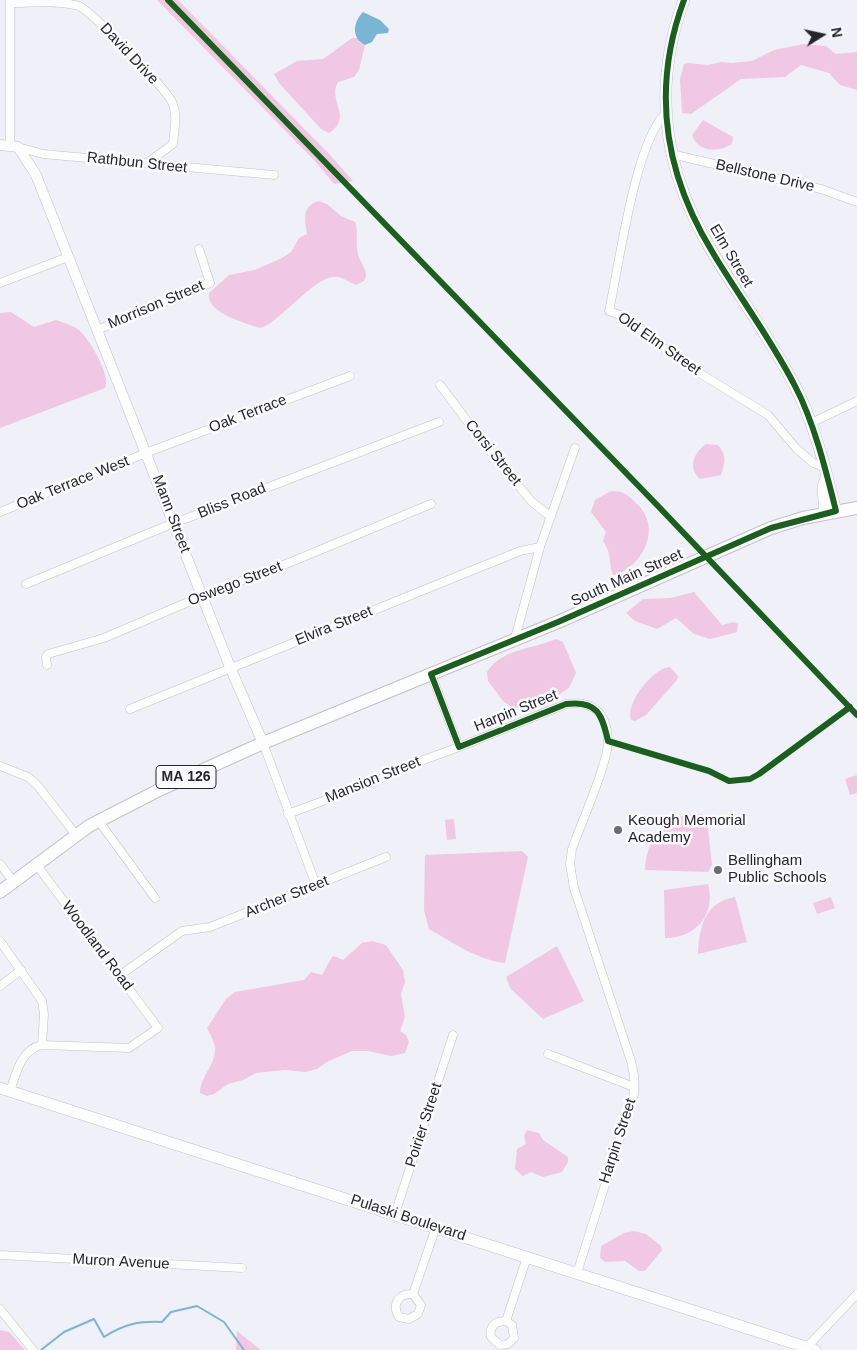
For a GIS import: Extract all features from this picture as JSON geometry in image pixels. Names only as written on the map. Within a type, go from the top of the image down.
[{"type":"main road","name":"Elm Street","points":[[684,0],[668,62],[665,114],[671,154],[682,191],[694,218],[794,383],[811,423],[826,478],[823,487],[831,512]]},
{"type":"main road","name":"South Main Street","points":[[0,892],[98,820],[169,785],[263,743],[558,622],[771,528],[831,512],[857,508]]},
{"type":"main road","name":"Pulaski Boulevard","points":[[5,1090],[811,1348]]},
{"type":"street","points":[[9,146],[10,2]]},
{"type":"street","name":"David Drive","points":[[10,2],[66,2],[83,8],[99,21],[162,88],[173,104],[173,144],[147,163]]},
{"type":"street","points":[[0,28],[9,28]]},
{"type":"street","name":"Old Elm Street","points":[[665,114],[652,131],[641,160],[609,311],[620,315],[688,366],[768,415],[796,448],[813,463],[822,466]]},
{"type":"street","name":"Rathbun Street","points":[[9,146],[43,154],[274,175]]},
{"type":"street","name":"Mann Street","points":[[9,146],[36,175],[230,667],[263,743],[316,885]]},
{"type":"street","name":"Bellstone Drive","points":[[671,154],[821,188],[857,202]]},
{"type":"street","name":"Morrison Street","points":[[97,330],[210,283],[199,249]]},
{"type":"street","points":[[0,282],[68,258]]},
{"type":"street","name":"Oak Terrace","points":[[147,453],[350,376]]},
{"type":"street","name":"Corsi Street","points":[[440,384],[488,450],[532,502],[541,511],[551,516]]},
{"type":"street","points":[[811,423],[857,401]]},
{"type":"street","name":"Bliss Road","points":[[26,584],[174,524],[439,422]]},
{"type":"street","points":[[516,638],[540,547],[576,448]]},
{"type":"street","name":"Oak Terrace West","points":[[0,512],[147,453]]},
{"type":"street","name":"Oswego Street","points":[[47,665],[48,654],[104,638],[431,504]]},
{"type":"street","name":"Elvira Street","points":[[130,709],[520,551],[540,547]]},
{"type":"street","name":"Harpin Street","points":[[431,674],[459,747],[566,704],[582,702],[597,710],[602,718],[608,741],[596,783],[572,849],[570,864],[580,908],[631,1061],[634,1094],[577,1273]]},
{"type":"street","name":"Mansion Street","points":[[288,814],[374,782],[407,766],[459,747]]},
{"type":"street","points":[[0,766],[28,777],[38,786],[76,835]]},
{"type":"street","points":[[98,820],[155,898]]},
{"type":"street","name":"Archer Street","points":[[119,976],[186,930],[210,927],[386,857]]},
{"type":"street","points":[[0,864],[13,882]]},
{"type":"street","name":"Woodland Road","points":[[36,864],[158,1028],[130,1048],[42,1045]]},
{"type":"street","points":[[0,941],[22,970],[44,1007],[42,1045],[26,1054],[5,1090]]},
{"type":"street","points":[[0,986],[22,970]]},
{"type":"street","name":"Poirier Street","points":[[395,1214],[453,1035]]},
{"type":"street","points":[[548,1054],[634,1087]]},
{"type":"street","points":[[414,1294],[436,1227]]},
{"type":"street","name":"Muron Avenue","points":[[0,1255],[242,1268]]},
{"type":"street","points":[[506,1321],[527,1257]]},
{"type":"street","points":[[811,1348],[857,1294]]},
{"type":"street","points":[[0,1310],[33,1350]]},
{"type":"shaded area","points":[[157,0],[178,0],[332,157],[353,181],[334,184],[314,160]]},
{"type":"shaded area","points":[[352,38],[358,38],[359,42],[365,45],[359,70],[354,77],[338,82],[335,96],[340,115],[339,121],[336,127],[329,133],[321,129],[279,83],[274,74],[297,61],[323,59]]},
{"type":"shaded area","points":[[804,44],[826,46],[836,54],[857,52],[857,90],[840,85],[829,73],[801,65],[785,77],[741,79],[691,114],[682,113],[680,79],[684,64],[708,65],[721,62],[752,61],[774,50]]},
{"type":"shaded area","points":[[703,120],[733,137],[732,144],[715,150],[698,145],[692,135]]},
{"type":"shaded area","points":[[319,201],[327,204],[341,216],[355,222],[357,250],[366,274],[364,281],[356,285],[338,277],[320,282],[278,317],[260,328],[228,316],[213,306],[209,300],[209,293],[229,275],[255,270],[291,252],[299,238],[307,234],[305,219],[309,206]]},
{"type":"shaded area","points":[[11,312],[34,327],[56,320],[69,324],[78,330],[85,336],[99,358],[105,375],[105,388],[0,428],[0,313]]},
{"type":"shaded area","points":[[706,444],[718,445],[723,452],[724,463],[721,475],[700,479],[693,465],[695,456]]},
{"type":"shaded area","points":[[611,491],[624,494],[635,502],[643,511],[648,521],[649,532],[643,552],[627,569],[617,575],[613,575],[609,554],[603,541],[606,532],[591,512],[595,500]]},
{"type":"shaded area","points":[[694,592],[722,625],[734,622],[738,624],[737,632],[710,639],[694,634],[676,618],[657,629],[635,621],[626,613],[643,599],[671,598]]},
{"type":"shaded area","points":[[556,639],[563,642],[576,673],[569,688],[552,699],[519,708],[510,706],[503,701],[488,681],[487,672],[493,664],[509,654]]},
{"type":"shaded area","points":[[670,667],[678,676],[677,680],[646,715],[635,721],[631,720],[630,713],[636,696],[656,673]]},
{"type":"shaded area","points":[[857,775],[857,793],[850,795],[845,779]]},
{"type":"shaded area","points":[[691,814],[702,814],[707,819],[712,865],[708,872],[645,870],[646,859],[652,841],[658,833],[672,820]]},
{"type":"shaded area","points":[[454,819],[456,839],[447,840],[445,820]]},
{"type":"shaded area","points":[[522,851],[528,857],[505,963],[475,955],[429,929],[424,910],[425,855]]},
{"type":"shaded area","points":[[708,884],[709,906],[701,923],[686,934],[665,938],[664,890]]},
{"type":"shaded area","points":[[735,897],[747,942],[698,954],[702,925],[710,910],[717,904]]},
{"type":"shaded area","points":[[831,897],[835,908],[817,914],[813,903]]},
{"type":"shaded area","points":[[372,941],[386,945],[403,970],[405,982],[401,994],[405,1017],[400,1031],[406,1035],[409,1042],[405,1053],[391,1056],[368,1051],[352,1051],[327,1062],[317,1069],[305,1072],[285,1070],[256,1073],[243,1080],[228,1084],[214,1094],[207,1096],[200,1093],[202,1082],[215,1051],[214,1042],[207,1028],[226,999],[235,992],[304,980],[311,972],[322,975],[332,957],[343,960],[362,943]]},
{"type":"shaded area","points":[[557,946],[584,1001],[543,1019],[510,988],[506,977]]},
{"type":"shaded area","points":[[527,1130],[539,1133],[543,1140],[568,1157],[568,1162],[562,1172],[543,1177],[531,1172],[523,1176],[515,1169],[517,1149],[526,1144],[524,1136]]},
{"type":"shaded area","points":[[634,1231],[646,1234],[661,1246],[662,1250],[645,1271],[639,1271],[625,1261],[605,1262],[600,1258],[601,1246],[624,1233]]},
{"type":"shaded area","points":[[0,1330],[9,1332],[25,1350],[0,1350]]},
{"type":"shaded area","points":[[237,1331],[261,1350],[236,1350]]},
{"type":"water","points":[[363,12],[380,20],[389,29],[388,33],[377,34],[372,42],[365,45],[357,38],[355,30],[357,20]]},
{"type":"waterway","points":[[41,1350],[64,1332],[94,1319],[104,1337],[132,1324],[162,1322],[171,1312],[197,1306],[224,1322],[244,1350]]},
{"type":"cycle path","points":[[168,0],[658,506],[857,715]]},
{"type":"cycle path","points":[[684,0],[674,33],[668,66],[666,98],[668,130],[683,192],[696,223],[713,253],[776,352],[802,400],[819,447],[836,511],[771,528],[558,622],[431,674],[459,747],[566,704],[585,704],[600,716],[608,741],[709,771],[729,781],[750,779],[759,774],[850,707]]},
{"type":"place","name":"Keough Memorial Academy","points":[[618,830]]},
{"type":"place","name":"Bellingham Public Schools","points":[[718,870]]}]
